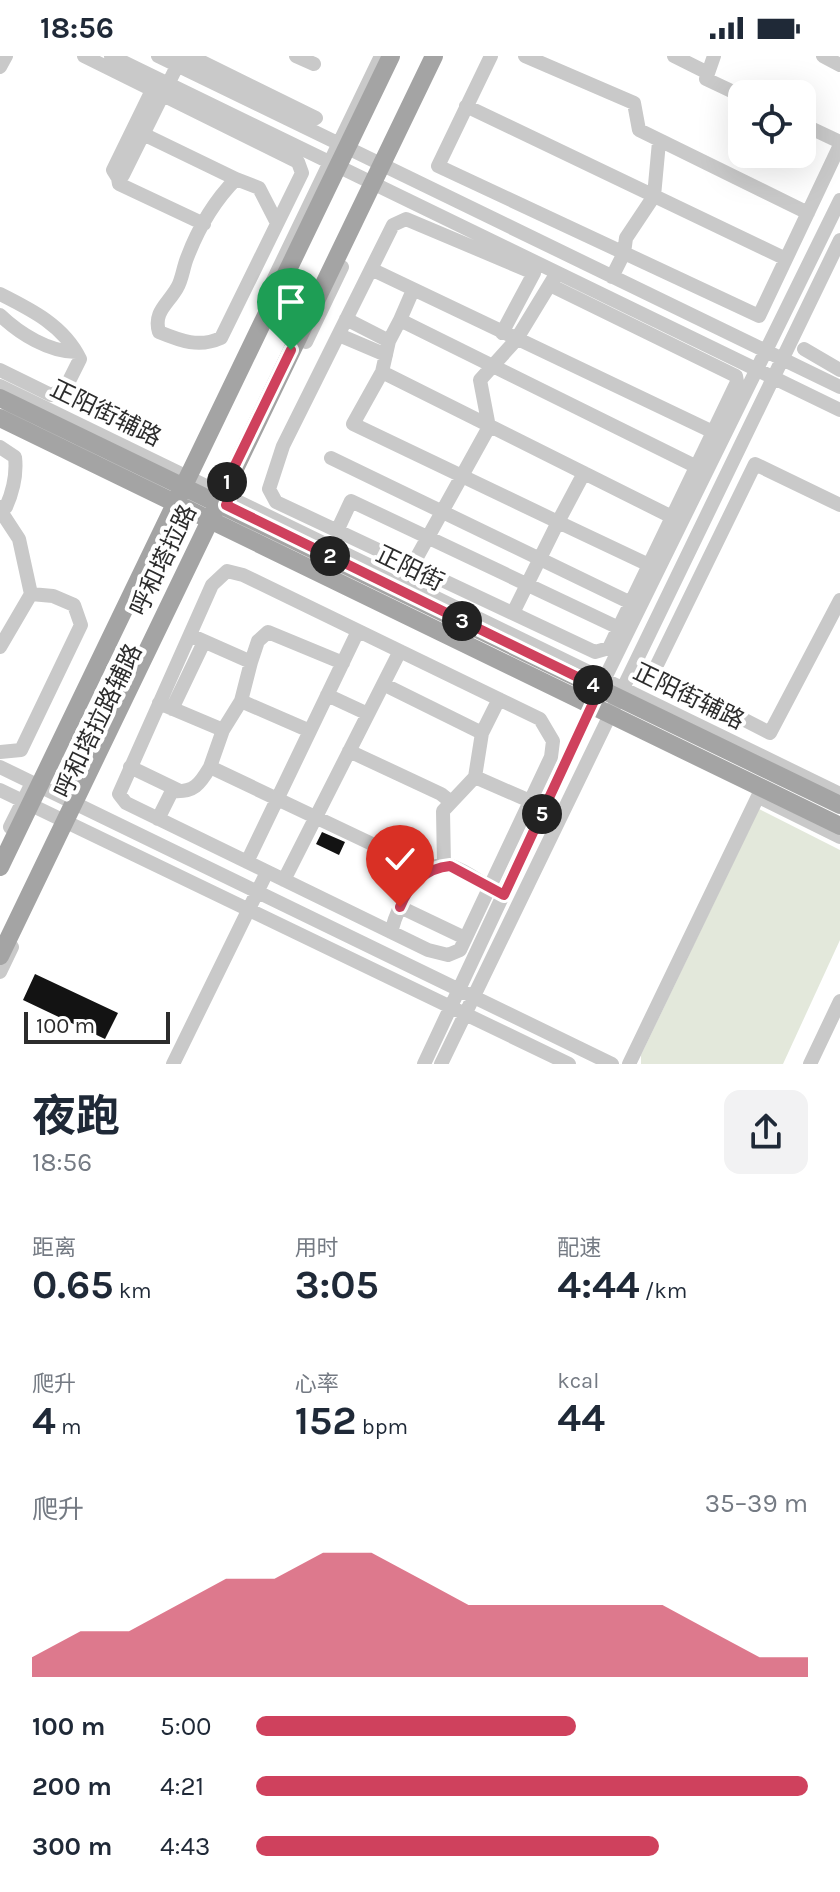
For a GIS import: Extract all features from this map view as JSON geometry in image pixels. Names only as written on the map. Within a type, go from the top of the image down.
[{"type":"main road","name":"呼和塔拉路","points":[[0,867],[26,803],[332,165],[391,56]]},
{"type":"main road","name":"呼和塔拉路","points":[[0,956],[77,804],[385,167],[434,56]]},
{"type":"main road","name":"正阳街","points":[[0,398],[224,499],[620,692],[840,805]]},
{"type":"main road","points":[[0,418],[169,506],[760,792],[840,826]]},
{"type":"street","points":[[0,67],[6,56]]},
{"type":"street","points":[[84,56],[160,87],[375,186],[536,269],[736,376],[737,382],[609,648],[595,652],[276,502],[269,489],[283,446],[393,225],[406,219],[536,269]]},
{"type":"street","points":[[111,56],[160,87],[298,162],[302,173],[221,338],[207,344],[183,342],[159,332],[156,323],[161,308],[178,288],[219,196],[236,179]]},
{"type":"street","points":[[190,56],[316,118]]},
{"type":"street","points":[[296,56],[314,64]]},
{"type":"street","points":[[342,146],[381,56]]},
{"type":"street","points":[[385,167],[444,56]]},
{"type":"street","points":[[491,56],[438,166],[759,316],[840,144],[816,131]]},
{"type":"street","points":[[525,56],[634,103],[639,130],[659,142],[718,166],[808,213]]},
{"type":"street","points":[[674,56],[708,73]]},
{"type":"street","points":[[714,56],[706,79],[728,89]]},
{"type":"street","points":[[823,56],[840,65]]},
{"type":"street","points":[[118,178],[123,175],[143,134],[171,59],[342,146],[840,387]]},
{"type":"street","points":[[160,87],[113,170],[119,184],[204,224]]},
{"type":"street","points":[[466,106],[786,259]]},
{"type":"street","points":[[143,134],[259,188],[277,223]]},
{"type":"street","points":[[612,277],[624,253],[626,238],[654,196],[659,142]]},
{"type":"street","points":[[424,1064],[459,1011],[475,998],[600,714],[602,684],[840,200]]},
{"type":"street","points":[[441,1064],[459,1011],[459,990],[504,895],[600,714],[620,692],[840,240]]},
{"type":"street","points":[[371,269],[713,432]]},
{"type":"street","points":[[502,333],[536,269]]},
{"type":"street","points":[[412,566],[489,427],[480,380],[516,340],[554,279]]},
{"type":"street","points":[[554,279],[840,410]]},
{"type":"street","points":[[413,290],[388,348],[382,372],[353,424],[465,474],[649,565]]},
{"type":"street","points":[[0,294],[39,314],[71,342],[80,359],[75,375],[65,389],[51,395],[0,370]]},
{"type":"street","points":[[0,315],[41,343],[64,352],[76,352]]},
{"type":"street","points":[[346,319],[388,348]]},
{"type":"street","points":[[400,320],[697,467]]},
{"type":"street","points":[[339,335],[388,348]]},
{"type":"street","points":[[804,349],[840,370]]},
{"type":"street","points":[[382,372],[672,517]]},
{"type":"street","name":"正阳街辅路","points":[[0,386],[182,480]]},
{"type":"street","points":[[0,428],[169,506]]},
{"type":"street","points":[[0,447],[15,457],[16,469],[6,507],[0,509],[19,539],[31,594]]},
{"type":"street","points":[[331,458],[631,603]]},
{"type":"street","points":[[840,505],[755,464],[653,673],[770,733],[840,600]]},
{"type":"street","points":[[513,613],[526,582],[584,473]]},
{"type":"street","points":[[337,531],[351,501],[619,628]]},
{"type":"street","points":[[165,706],[190,635],[212,585],[227,571],[243,575],[540,719],[553,741],[551,757],[460,950],[448,955],[428,950],[126,803],[119,794],[130,767],[204,642]]},
{"type":"street","points":[[0,647],[6,624],[31,594]]},
{"type":"street","points":[[0,752],[21,750],[81,625],[74,605],[53,596],[31,594]]},
{"type":"street","points":[[247,862],[358,631]]},
{"type":"street","points":[[158,819],[172,791],[184,792],[199,786],[210,767],[223,730],[241,701],[258,641],[268,632],[343,663]]},
{"type":"street","points":[[190,635],[251,662]]},
{"type":"street","points":[[284,880],[400,651]]},
{"type":"street","points":[[385,685],[482,733]]},
{"type":"street","name":"正阳街辅路","points":[[620,692],[840,794]]},
{"type":"street","points":[[327,695],[368,714]]},
{"type":"street","points":[[444,866],[441,820],[451,802],[475,777],[482,733],[499,699]]},
{"type":"street","points":[[241,701],[310,731]]},
{"type":"street","points":[[165,706],[223,730]]},
{"type":"street","points":[[349,751],[441,794],[451,802]]},
{"type":"street","points":[[0,767],[77,804],[459,1011],[569,1064]]},
{"type":"street","points":[[130,767],[184,792]]},
{"type":"street","points":[[210,767],[429,871]]},
{"type":"street","points":[[475,777],[530,801]]},
{"type":"street","points":[[0,790],[459,990],[612,1064]]},
{"type":"street","points":[[629,1064],[760,792],[840,837]]},
{"type":"street","name":"呼和塔拉路辅路","points":[[0,847],[26,803]]},
{"type":"street","name":"呼和塔拉路辅路","points":[[0,972],[68,822]]},
{"type":"street","points":[[391,932],[400,907],[422,876],[444,866],[450,866],[504,895]]},
{"type":"street","points":[[173,1064],[267,872]]},
{"type":"street","points":[[400,907],[465,938]]},
{"type":"street","points":[[810,1064],[840,1001]]},
{"type":"shaded area","points":[[759,809],[840,850],[840,940],[783,1064],[641,1064],[641,1055]]},
{"type":"building","points":[[322,832],[345,842],[339,855],[316,844]]},
{"type":"building","points":[[35,974],[118,1013],[105,1039],[23,1000]]},
{"type":"route","points":[[291,350],[222,492],[230,496],[226,505],[600,688],[504,895],[450,866],[444,866],[436,867],[422,876],[400,907]]}]
